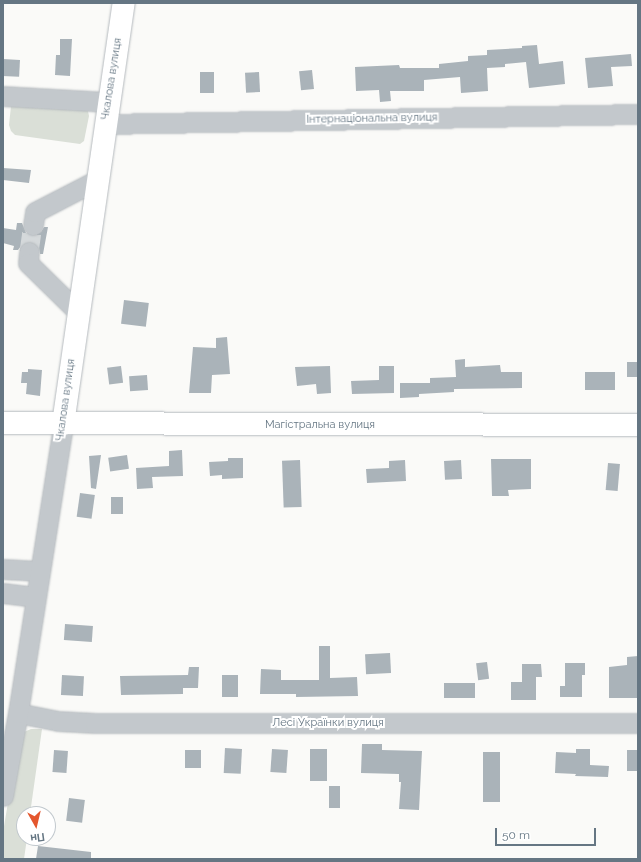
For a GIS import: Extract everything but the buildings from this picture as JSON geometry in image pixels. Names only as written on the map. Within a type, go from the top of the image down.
[{"type":"main road","name":"Чкалова вулиця","points":[[63,424],[108,102],[124,3]]},
{"type":"main road","name":"Магістральна вулиця","points":[[3,423],[638,425]]},
{"type":"street","points":[[3,96],[108,102]]},
{"type":"street","name":"Інтернаціональна вулиця","points":[[105,124],[638,114]]},
{"type":"street","points":[[33,225],[35,212],[97,180]]},
{"type":"street","points":[[29,252],[28,263],[79,313]]},
{"type":"street","name":"Чкалова вулиця","points":[[3,796],[18,713],[63,424]]},
{"type":"street","points":[[3,568],[40,571]]},
{"type":"street","points":[[3,593],[36,597]]},
{"type":"street","name":"Лесі Українки вулиця","points":[[18,713],[58,721],[95,723],[638,724]]},
{"type":"shaded area","points":[[11,106],[85,109],[88,111],[89,116],[84,141],[80,144],[15,135],[11,131],[9,125]]},
{"type":"shaded area","points":[[31,729],[42,729],[31,806],[16,806],[16,846],[26,846],[24,859],[3,859],[3,832],[19,738],[24,732]]},
{"type":"tunnel","points":[[29,252],[33,225]]}]
